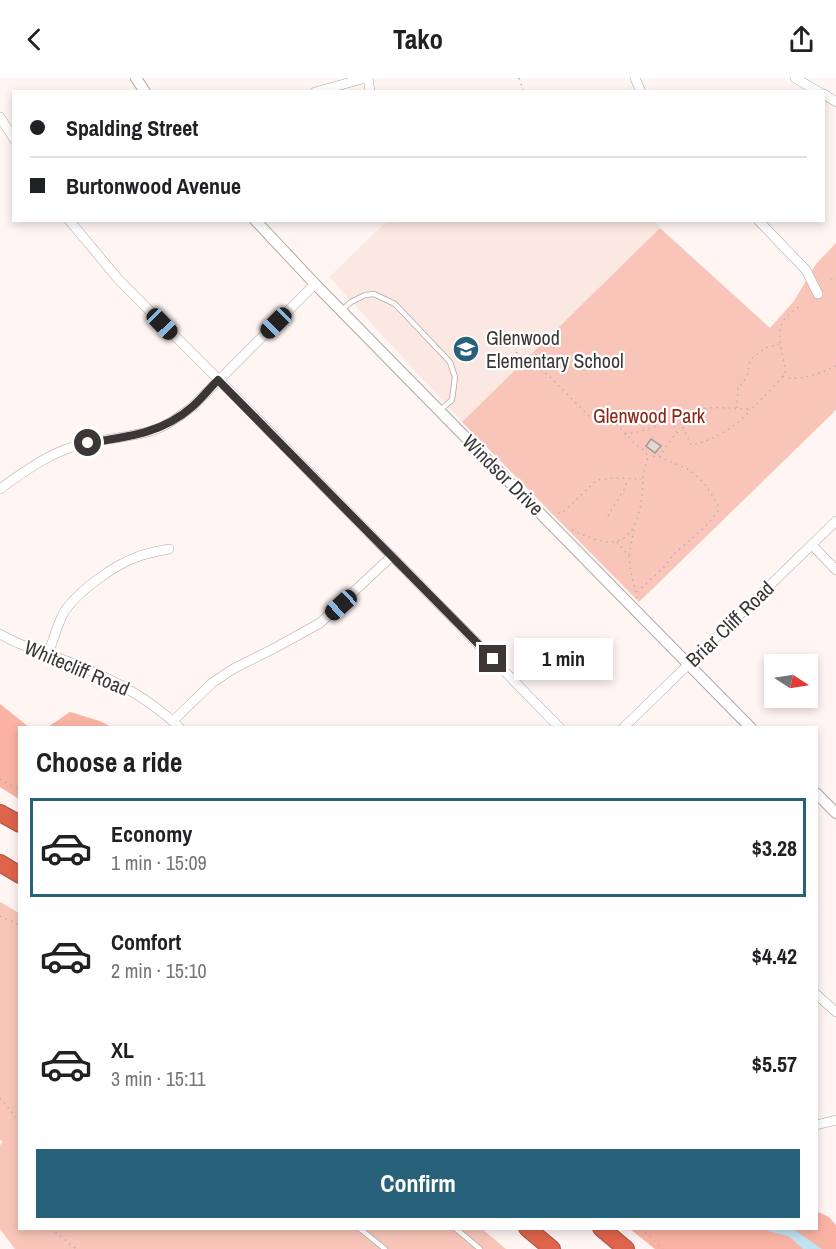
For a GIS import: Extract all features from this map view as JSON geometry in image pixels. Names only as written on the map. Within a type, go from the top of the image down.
[{"type":"highway","points":[[0,813],[18,823]]},
{"type":"highway","points":[[0,863],[18,874]]},
{"type":"highway","points":[[522,1230],[543,1249]]},
{"type":"highway","points":[[528,1230],[552,1249]]},
{"type":"highway","points":[[607,1233],[628,1249]]},
{"type":"street","points":[[322,90],[367,78]]},
{"type":"street","points":[[795,78],[816,90]]},
{"type":"street","points":[[0,117],[12,136]]},
{"type":"street","points":[[71,222],[118,280],[558,726]]},
{"type":"street","name":"Windsor Drive","points":[[257,222],[749,726]]},
{"type":"street","points":[[760,222],[806,270],[818,294]]},
{"type":"street","points":[[0,489],[36,464],[66,449],[135,435],[172,422],[192,407],[315,284]]},
{"type":"street","name":"Briar Cliff Road","points":[[625,726],[836,521]]},
{"type":"street","points":[[812,545],[836,570]]},
{"type":"street","points":[[48,654],[63,614],[77,597],[103,576],[130,560],[140,555],[169,549]]},
{"type":"street","points":[[177,724],[212,683],[233,669],[273,650],[320,623],[392,556]]},
{"type":"street","name":"Whitecliff Road","points":[[0,634],[123,685],[143,697],[177,724]]},
{"type":"street","points":[[818,795],[836,813]]},
{"type":"street","points":[[818,996],[836,1012]]},
{"type":"street","points":[[818,1124],[836,1120]]},
{"type":"lane","points":[[342,310],[365,295],[374,294],[395,304],[450,362],[455,377],[452,400],[440,410]]},
{"type":"lane","points":[[361,1230],[385,1249]]},
{"type":"lane","points":[[457,1230],[480,1249]]},
{"type":"path","points":[[830,279],[836,277]]},
{"type":"path","points":[[625,434],[643,431],[702,408],[749,409],[754,406],[783,376],[785,368],[779,328],[788,314],[800,306]]},
{"type":"path","points":[[737,409],[738,388],[747,377],[750,360],[765,348],[780,344]]},
{"type":"path","points":[[516,352],[549,376],[589,416],[603,410],[634,443],[645,451],[648,457],[643,479],[643,494],[629,556],[638,598]]},
{"type":"path","points":[[783,376],[787,378],[815,375],[836,366]]},
{"type":"path","points":[[678,416],[691,445],[730,428],[741,421],[749,409]]},
{"type":"path","points":[[672,419],[676,433]]},
{"type":"path","points":[[659,457],[676,433],[683,429]]},
{"type":"path","points":[[637,592],[664,567],[673,555],[705,527],[717,511],[717,502],[697,476],[678,464],[659,457],[648,457]]},
{"type":"path","points":[[608,516],[625,488],[627,478]]},
{"type":"path","points":[[558,513],[562,513],[597,480],[643,479]]},
{"type":"path","points":[[569,528],[604,543],[616,542],[634,528]]},
{"type":"path","points":[[616,542],[629,556]]},
{"type":"path","points":[[0,779],[18,788]]},
{"type":"path","points":[[0,916],[18,924]]},
{"type":"path","points":[[0,1098],[18,1120]]},
{"type":"path","points":[[53,1230],[76,1249]]},
{"type":"path","points":[[643,1230],[663,1249]]},
{"type":"shaded area","name":"Glenwood Elementary School","points":[[386,222],[656,222],[660,228],[462,422],[329,277]]},
{"type":"shaded area","points":[[0,704],[28,726],[18,726],[18,798],[0,787]]},
{"type":"shaded area","points":[[70,712],[109,726],[49,726]]},
{"type":"shaded area","points":[[818,1212],[829,1217],[836,1225],[836,1249],[655,1249],[631,1230],[818,1230]]},
{"type":"green space","name":"Glenwood Park","points":[[660,228],[770,328],[794,301],[816,264],[836,243],[836,410],[639,602],[462,422]]},
{"type":"green space","points":[[0,902],[18,912],[18,1230],[483,1230],[506,1249],[15,1249],[0,1229],[0,1145],[3,1142],[0,1139]]},
{"type":"water","points":[[766,1230],[794,1230],[822,1249],[803,1249],[790,1237]]},
{"type":"building","points":[[651,439],[661,446],[655,453],[646,446]]},
{"type":"place","name":"Glenwood Elementary School","points":[[466,349]]},
{"type":"route","points":[[88,443],[135,435],[172,422],[192,407],[218,380],[493,659]]}]
